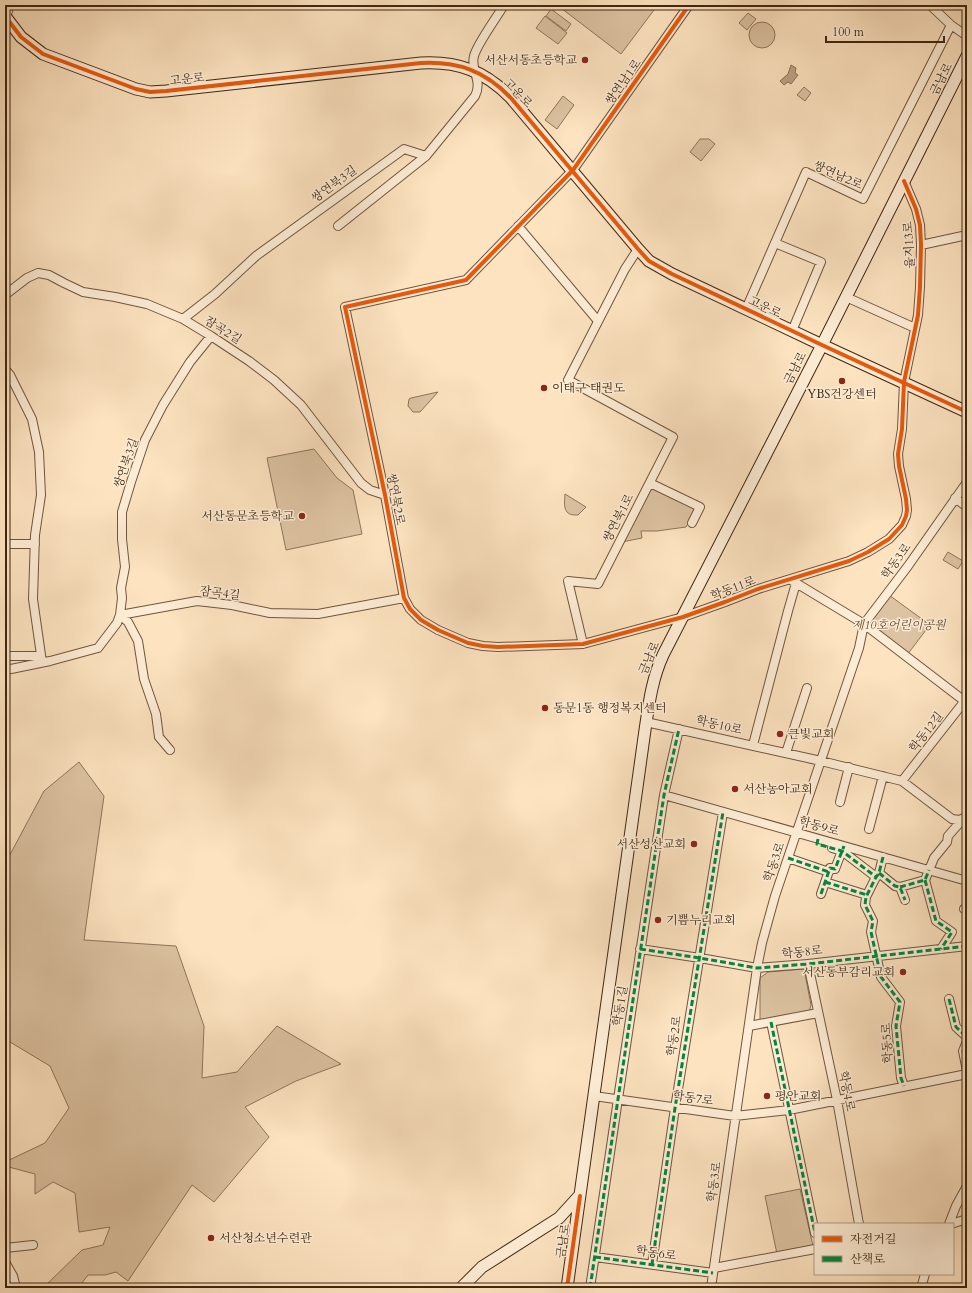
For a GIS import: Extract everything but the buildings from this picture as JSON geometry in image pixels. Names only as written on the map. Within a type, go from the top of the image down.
[{"type":"street","points":[[6,16],[10,5]]},
{"type":"street","points":[[338,226],[426,156],[474,98],[478,85],[473,62],[475,52],[504,5]]},
{"type":"street","name":"쌍연남1로","points":[[518,226],[573,170],[689,5]]},
{"type":"street","points":[[930,5],[951,25],[967,36]]},
{"type":"street","name":"고운로","points":[[6,16],[21,36],[43,54],[130,87],[150,92],[421,63],[452,64],[475,71],[496,84],[507,94],[648,260],[661,268],[792,331],[967,412]]},
{"type":"street","name":"쌍연남2로","points":[[746,309],[806,172],[862,199],[951,25]]},
{"type":"street","name":"금남로","points":[[567,1288],[646,722],[655,675],[663,655],[822,345],[967,56]]},
{"type":"street","name":"쌍연북3길","points":[[183,319],[215,294],[256,256],[404,149],[426,156]]},
{"type":"street","name":"율지13로","points":[[904,181],[919,220],[921,245],[920,288],[915,328]]},
{"type":"street","points":[[518,226],[598,321],[625,269],[638,249]]},
{"type":"street","name":"쌍연북2로","points":[[518,226],[466,280],[345,307],[385,495],[404,598],[410,609],[421,620],[438,630],[468,643],[498,647],[583,644],[683,617]]},
{"type":"street","name":"율지13로","points":[[921,245],[967,235]]},
{"type":"street","name":"고운로","points":[[775,243],[821,262],[792,331]]},
{"type":"street","name":"잠곡2길","points":[[5,295],[27,278],[38,273],[49,274],[64,284],[83,292],[147,304],[183,319],[249,361],[274,380],[301,405],[361,483],[370,490],[385,495]]},
{"type":"street","points":[[794,581],[859,557],[889,539],[902,525],[906,516],[907,505],[898,454],[902,429],[904,382],[915,328],[846,297]]},
{"type":"street","name":"쌍연북1로","points":[[583,644],[568,581],[598,584],[673,437],[568,380],[598,321]]},
{"type":"street","name":"쌍연북3길","points":[[120,615],[122,598],[121,588],[125,567],[122,539],[122,512],[131,482],[145,440],[163,405],[190,362],[211,336]]},
{"type":"street","points":[[5,369],[10,375],[32,419],[40,452],[41,495],[35,544],[33,599],[41,659]]},
{"type":"street","points":[[650,482],[700,507],[692,523]]},
{"type":"street","name":"학동3로","points":[[711,1288],[757,968],[770,913],[859,648],[864,624],[916,555],[967,482]]},
{"type":"street","points":[[955,498],[967,507]]},
{"type":"street","points":[[5,544],[35,544]]},
{"type":"street","points":[[794,581],[864,624],[966,700]]},
{"type":"street","points":[[753,745],[788,611],[794,581]]},
{"type":"street","name":"학동11로","points":[[683,617],[758,589],[794,581]]},
{"type":"street","name":"잠곡4길","points":[[120,615],[197,601],[270,613],[318,614],[404,598]]},
{"type":"street","points":[[5,668],[11,669],[41,659],[98,648],[117,623],[120,615],[128,622],[138,641],[144,679],[156,714],[159,737],[170,750]]},
{"type":"street","points":[[5,656],[41,659]]},
{"type":"street","points":[[786,753],[807,688]]},
{"type":"street","name":"학동12길","points":[[902,781],[966,700]]},
{"type":"street","name":"학동10로","points":[[646,722],[753,745],[902,781],[950,817],[963,818]]},
{"type":"street","name":"학동1길","points":[[590,1288],[664,795],[679,729]]},
{"type":"street","points":[[5,746],[5,754]]},
{"type":"street","points":[[840,802],[850,768]]},
{"type":"street","points":[[869,829],[883,776]]},
{"type":"street","name":"학동9로","points":[[664,795],[818,839],[843,849],[882,857],[967,881]]},
{"type":"street","name":"학동2로","points":[[652,1264],[675,1108],[723,812]]},
{"type":"street","points":[[941,949],[952,932],[936,921],[925,880],[934,858],[947,842],[948,836],[963,818]]},
{"type":"street","points":[[821,894],[830,868],[835,869],[843,849],[895,886],[900,887],[925,880]]},
{"type":"street","points":[[825,882],[867,895],[878,875],[882,857]]},
{"type":"street","points":[[788,858],[829,872]]},
{"type":"street","points":[[900,887],[905,900]]},
{"type":"street","name":"학동5로","points":[[867,895],[865,905],[873,921],[871,932],[881,977],[900,1002],[896,1026],[901,1078],[904,1086]]},
{"type":"street","name":"학동8로","points":[[640,949],[757,968],[876,957],[967,946]]},
{"type":"street","name":"학동4로","points":[[808,964],[837,1100],[859,1223]]},
{"type":"street","points":[[949,999],[956,1027],[967,1037]]},
{"type":"street","points":[[749,1026],[818,1013]]},
{"type":"street","points":[[772,1022],[814,1228]]},
{"type":"street","points":[[967,1041],[963,1051],[967,1072]]},
{"type":"street","name":"학동7로","points":[[594,1096],[735,1116],[789,1110],[967,1072]]},
{"type":"street","points":[[950,1223],[956,1206],[967,1186]]},
{"type":"street","points":[[461,1288],[482,1267],[559,1218],[580,1196]]},
{"type":"street","points":[[953,1223],[967,1219]]},
{"type":"street","points":[[5,1248],[33,1245]]},
{"type":"street","name":"학동6로","points":[[595,1257],[713,1270],[814,1249]]},
{"type":"street","points":[[5,1262],[16,1288]]},
{"type":"street","points":[[921,1288],[925,1275]]},
{"type":"green space","points":[[557,5],[655,5],[657,6],[621,54]]},
{"type":"green space","points":[[551,9],[571,24],[566,31],[546,16]]},
{"type":"green space","points":[[748,13],[756,19],[747,30],[739,23]]},
{"type":"green space","points":[[545,16],[567,33],[558,44],[536,28]]},
{"type":"green space","points":[[762,22],[771,26],[775,35],[771,44],[762,48],[753,44],[749,35],[753,26]]},
{"type":"green space","points":[[804,87],[811,93],[805,101],[797,95]]},
{"type":"green space","points":[[563,96],[574,105],[557,129],[545,120]]},
{"type":"green space","points":[[700,139],[709,139],[715,144],[701,161],[690,152]]},
{"type":"green space","points":[[438,392],[420,412],[413,412],[408,406],[409,399],[411,398]]},
{"type":"green space","points":[[314,449],[337,478],[353,490],[362,534],[286,550],[267,458]]},
{"type":"green space","points":[[655,488],[693,507],[695,512],[686,527],[657,531],[641,531],[642,538],[622,542],[650,489]]},
{"type":"green space","points":[[565,494],[586,507],[578,515],[573,515],[567,512],[564,502]]},
{"type":"green space","points":[[948,552],[963,561],[958,569],[943,560]]},
{"type":"green space","name":"제10호어린이공원","points":[[889,595],[926,622],[926,630],[907,655],[867,624]]},
{"type":"green space","points":[[79,762],[104,796],[84,940],[176,946],[204,1026],[202,1078],[237,1072],[277,1026],[341,1064],[296,1081],[245,1107],[269,1137],[214,1202],[192,1185],[128,1281],[116,1272],[105,1275],[88,1275],[78,1288],[43,1288],[82,1250],[103,1245],[110,1227],[79,1232],[75,1193],[53,1182],[35,1194],[35,1174],[5,1166],[5,1162],[45,1143],[69,1108],[50,1066],[5,1039],[5,864],[44,791]]},
{"type":"green space","points":[[804,969],[811,1005],[809,1012],[760,1022],[760,978],[768,972]]},
{"type":"green space","points":[[800,1189],[813,1246],[777,1254],[765,1196]]},
{"type":"shaded area","points":[[791,65],[796,68],[795,73],[798,75],[791,84],[788,82],[784,85],[780,81],[788,74]]},
{"type":"marked path","points":[[590,1288],[664,795],[679,729]]},
{"type":"marked path","points":[[652,1264],[675,1108],[723,812]]},
{"type":"marked path","points":[[818,839],[817,844],[842,851],[876,877]]},
{"type":"marked path","points":[[821,894],[830,868],[835,869],[844,846]]},
{"type":"marked path","points":[[883,857],[879,873],[866,897],[865,905],[873,921],[871,932],[881,977],[900,1002],[896,1026],[901,1078],[904,1086]]},
{"type":"marked path","points":[[788,858],[829,872]]},
{"type":"marked path","points":[[900,887],[925,880],[929,870]]},
{"type":"marked path","points":[[879,873],[895,886],[900,887],[905,900]]},
{"type":"marked path","points":[[925,880],[936,921],[952,932],[941,949]]},
{"type":"marked path","points":[[825,882],[867,895]]},
{"type":"marked path","points":[[640,949],[757,968],[808,964],[967,946]]},
{"type":"marked path","points":[[949,999],[956,1027],[967,1037]]},
{"type":"marked path","points":[[771,1022],[814,1228]]},
{"type":"marked path","points":[[967,1041],[963,1051],[967,1071]]},
{"type":"marked path","points":[[595,1257],[713,1273]]},
{"type":"cycle path","points":[[689,5],[573,170],[466,280],[345,307],[385,495],[404,598],[410,609],[421,620],[438,630],[468,643],[483,646],[498,647],[583,644],[683,617],[758,589],[849,561],[868,552],[889,539],[902,525],[907,510],[898,454],[902,429],[904,382],[918,315],[920,287],[920,225],[916,209],[904,181]]},
{"type":"cycle path","points":[[5,16],[21,37],[43,54],[136,89],[150,92],[421,63],[447,64],[470,70],[491,81],[511,98],[649,261],[672,274],[967,412]]},
{"type":"cycle path","points":[[567,1288],[580,1196]]},
{"type":"place","name":"서산서동초등학교","points":[[585,60]]},
{"type":"place","name":"YBS건강센터","points":[[842,381]]},
{"type":"place","name":"이태구 태권도","points":[[544,388]]},
{"type":"place","name":"서산동문초등학교","points":[[302,516]]},
{"type":"place","name":"동문1동 행정복지센터","points":[[545,708]]},
{"type":"place","name":"큰빛교회","points":[[780,734]]},
{"type":"place","name":"서산농아교회","points":[[735,789]]},
{"type":"place","name":"서산성산교회","points":[[694,844]]},
{"type":"place","name":"기쁨누리교회","points":[[658,920]]},
{"type":"place","name":"서산동부감리교회","points":[[903,972]]},
{"type":"place","name":"평안교회","points":[[767,1096]]},
{"type":"place","name":"서산청소년수련관","points":[[211,1238]]}]
